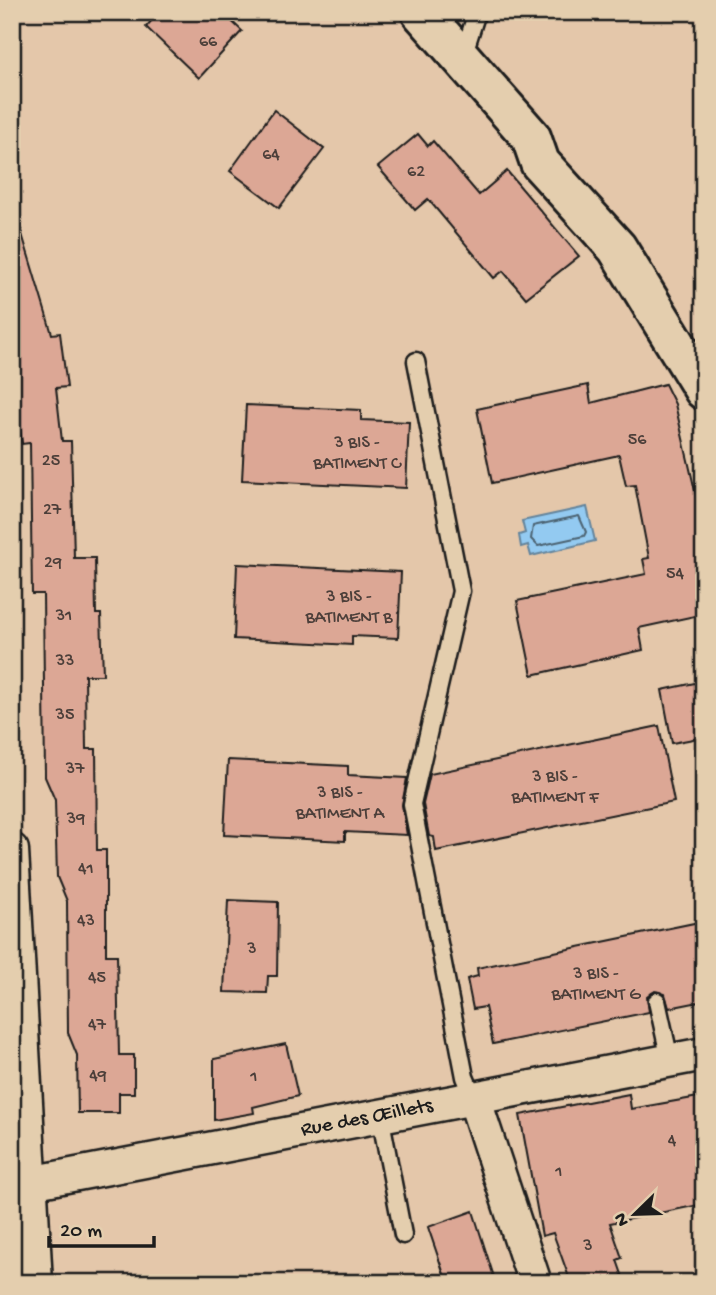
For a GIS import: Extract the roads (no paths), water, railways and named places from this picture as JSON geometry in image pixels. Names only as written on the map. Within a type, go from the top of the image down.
[{"type":"main road","points":[[421,12],[531,136],[554,143],[574,166],[609,215],[617,248],[704,390]]},
{"type":"street","points":[[12,850],[36,1283]]},
{"type":"street","name":"Rue des Œillets","points":[[30,1183],[704,1054]]},
{"type":"street","points":[[474,1098],[535,1283]]},
{"type":"lane","points":[[462,58],[477,12]]},
{"type":"lane","points":[[415,361],[461,591],[412,804],[465,1077],[474,1098]]},
{"type":"lane","points":[[657,1001],[670,1060]]},
{"type":"lane","points":[[380,1115],[403,1235]]},
{"type":"water","points":[[587,507],[595,541],[531,556],[528,545],[521,547],[519,535],[525,533],[522,521]]}]
